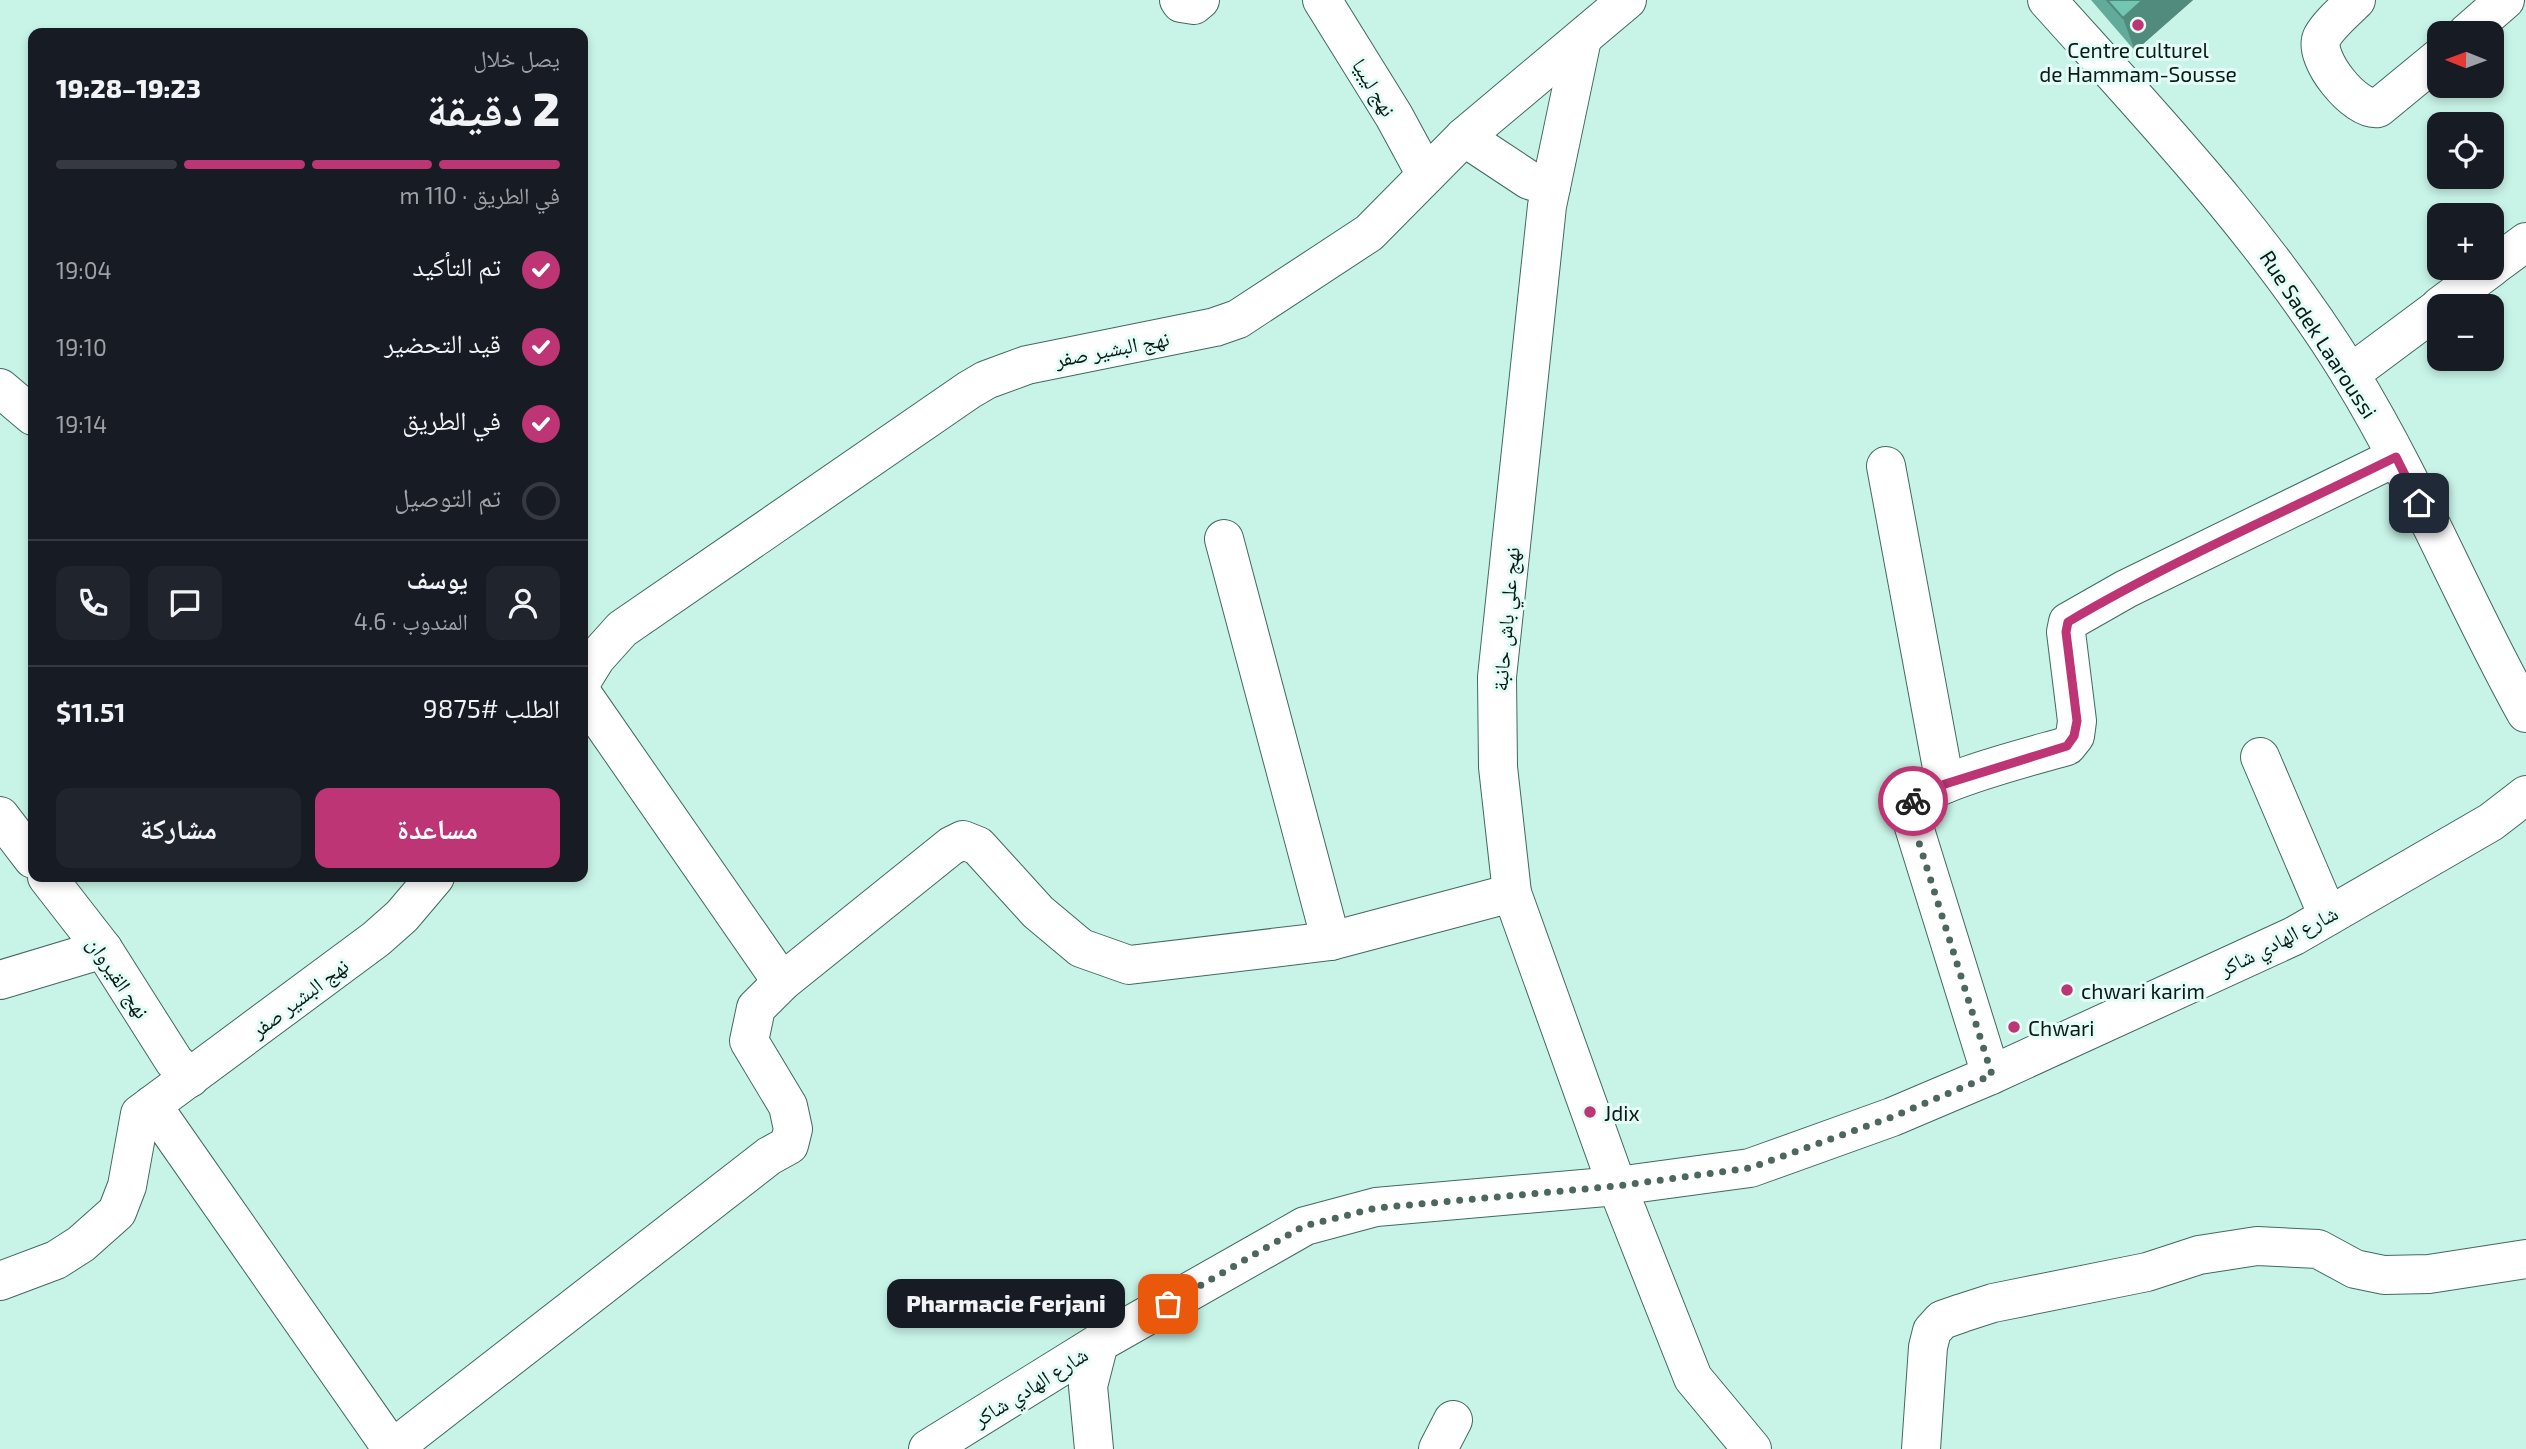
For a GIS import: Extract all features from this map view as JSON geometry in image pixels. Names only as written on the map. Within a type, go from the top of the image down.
[{"type":"street","points":[[1179,0],[1181,3],[1194,5],[1200,0]]},
{"type":"street","name":"نهج ليبيا","points":[[1322,0],[1394,116],[1426,175]]},
{"type":"street","name":"نهج البشير صفر","points":[[588,670],[596,657],[622,629],[986,380],[1027,365],[1188,333],[1238,319],[1368,233],[1464,137],[1627,0]]},
{"type":"street","name":"Rue Sadek Laaroussi","points":[[2047,0],[2216,190],[2263,247],[2350,374],[2396,457],[2526,713]]},
{"type":"street","points":[[2356,0],[2322,37],[2321,48],[2332,73],[2354,99],[2369,108],[2378,108],[2427,68]]},
{"type":"street","points":[[2481,21],[2505,0]]},
{"type":"street","name":"نهج علي باش حانبة","points":[[1582,39],[1550,187],[1497,677],[1498,767],[1512,893],[1617,1186],[1693,1378],[1752,1449]]},
{"type":"street","points":[[1464,137],[1529,180],[1550,187]]},
{"type":"street","points":[[2504,259],[2526,242]]},
{"type":"street","points":[[2457,294],[2476,280]]},
{"type":"street","points":[[2350,374],[2427,317]]},
{"type":"street","points":[[0,388],[28,412]]},
{"type":"street","points":[[1992,1075],[1910,814],[1910,805],[1914,800],[1945,784],[2067,746],[2074,736],[2077,721],[2066,632],[2068,622],[2126,589],[2396,457]]},
{"type":"street","points":[[1886,466],[1945,784]]},
{"type":"street","points":[[1224,539],[1331,941]]},
{"type":"street","points":[[588,702],[782,982]]},
{"type":"street","points":[[2260,757],[2328,916]]},
{"type":"street","name":"شارع الهادي شاكر","points":[[928,1449],[1099,1343],[1304,1226],[1376,1208],[1617,1186],[1750,1168],[1892,1117],[1992,1075],[2294,936],[2491,822],[2526,795]]},
{"type":"street","points":[[14,818],[28,848]]},
{"type":"street","points":[[0,1281],[56,1260],[81,1244],[117,1212],[127,1186],[140,1114],[152,1105],[392,1449],[769,1156],[789,1145],[793,1129],[788,1106],[749,1041],[756,1008],[782,982],[951,846],[963,840],[978,846],[1038,912],[1081,948],[1129,965],[1331,941],[1512,893]]},
{"type":"street","name":"نهج القيروان","points":[[51,882],[103,949],[174,1061],[190,1079]]},
{"type":"street","name":"نهج البشير صفر","points":[[152,1105],[376,939],[402,916],[431,882]]},
{"type":"street","points":[[0,980],[103,949]]},
{"type":"street","points":[[1920,1449],[1928,1347],[1932,1331],[1942,1320],[1993,1303],[2147,1272],[2199,1255],[2257,1246],[2318,1249],[2355,1269],[2384,1275],[2429,1274],[2526,1259]]},
{"type":"street","points":[[1094,1449],[1088,1386],[1099,1343]]},
{"type":"building","points":[[2107,0],[2143,0],[2123,18]]},
{"type":"way so far","points":[[1168,1304],[1304,1226],[1376,1208],[1617,1186],[1750,1168],[1892,1117],[1992,1075],[1910,814],[1913,801]]},
{"type":"place","name":"Centre culturel de Hammam-Sousse","points":[[2138,25]]},
{"type":"place","name":"chwari karim","points":[[2067,990]]},
{"type":"place","name":"Chwari","points":[[2014,1027]]},
{"type":"place","name":"Jdix","points":[[1590,1112]]},
{"type":"place","name":"Pharmacie Ferjani","points":[[1168,1304]]},
{"type":"route","points":[[1913,801],[1945,784],[2067,746],[2074,736],[2077,721],[2066,632],[2068,622],[2126,589],[2396,457],[2419,503]]}]
